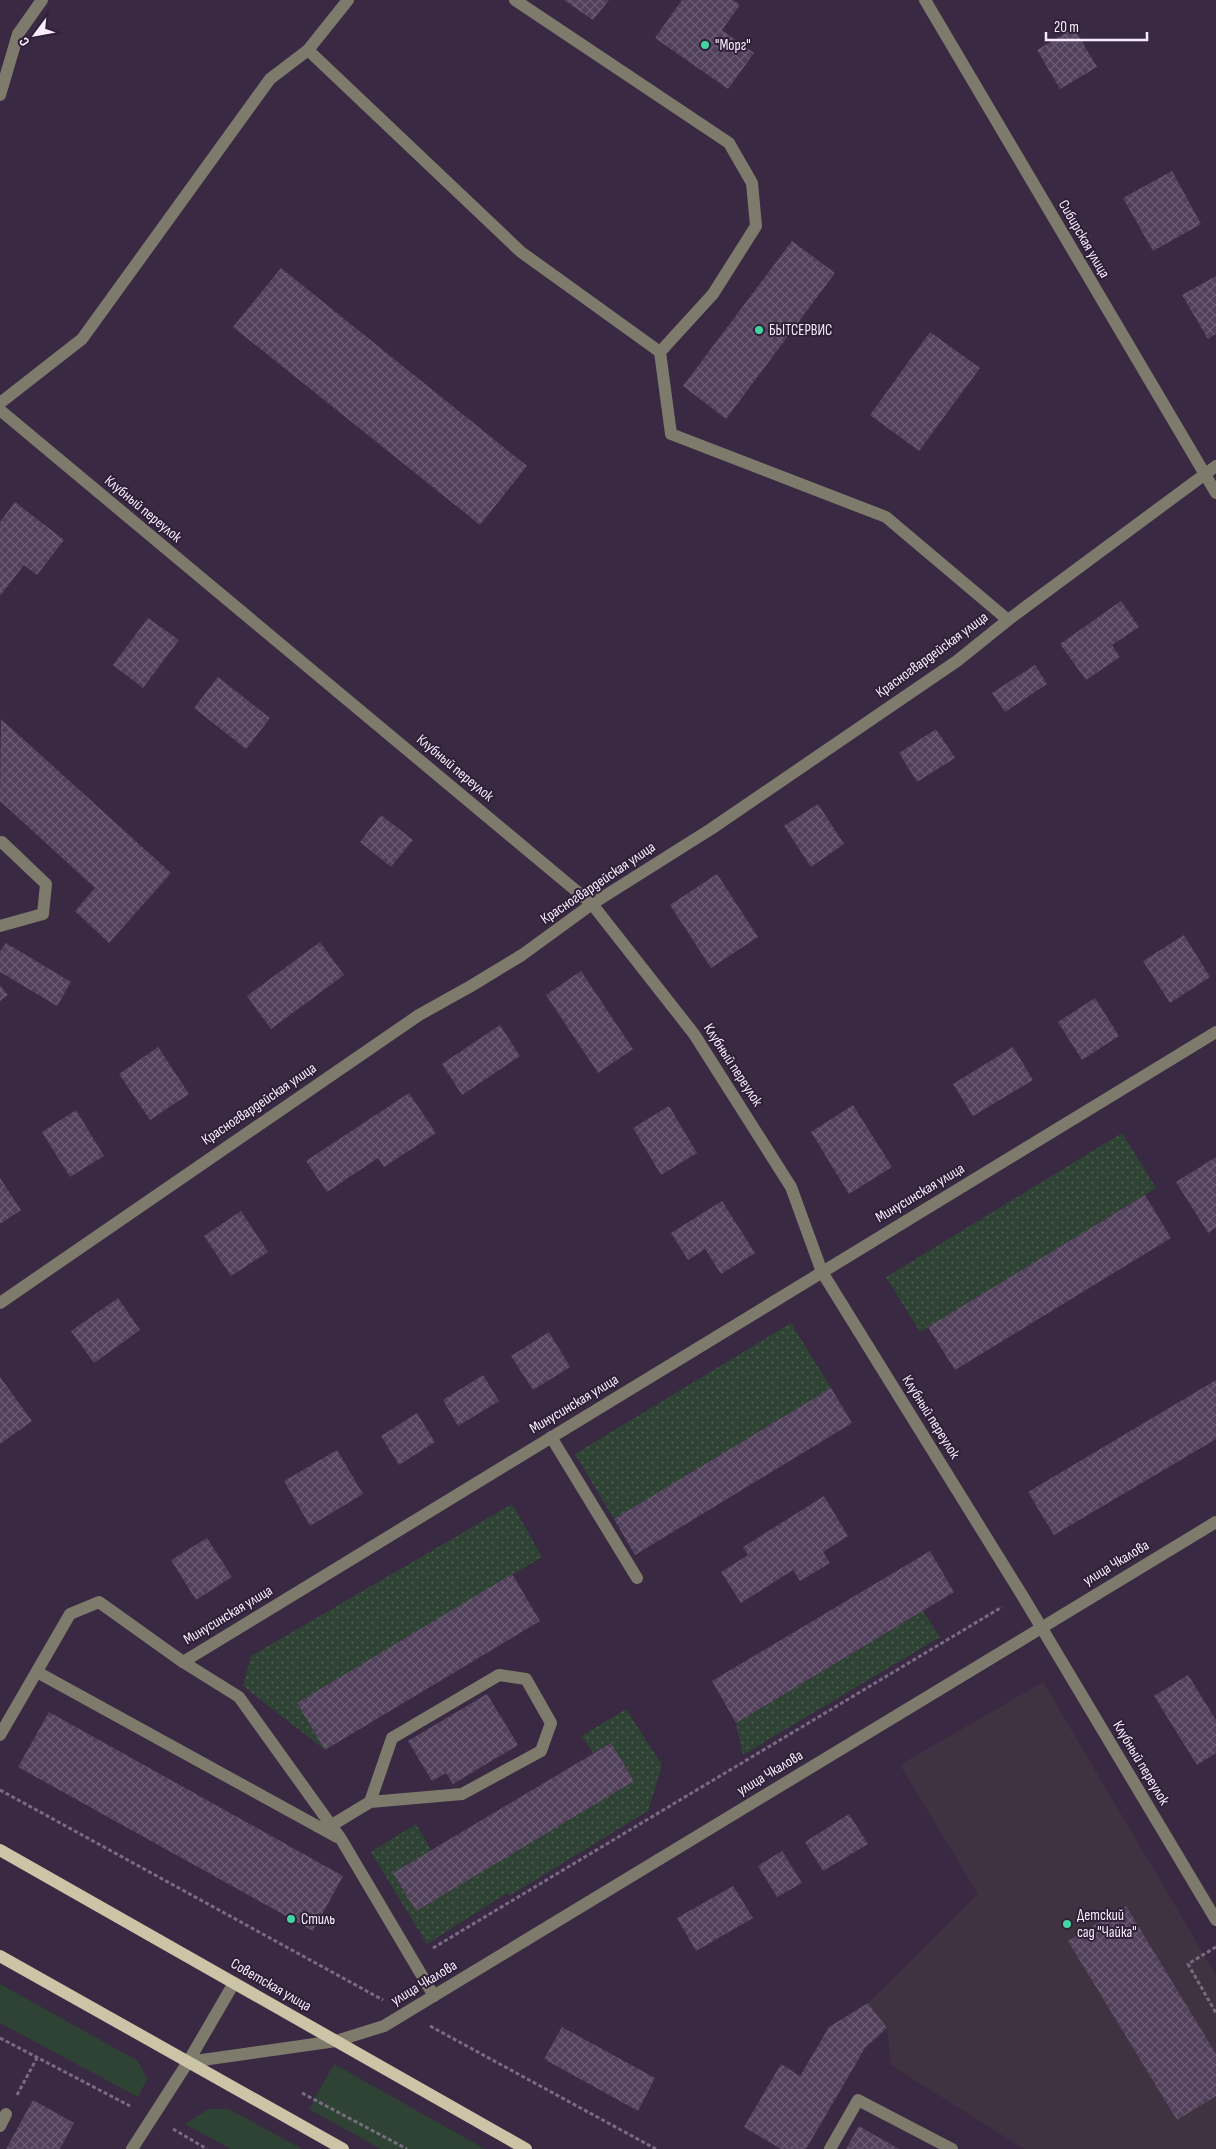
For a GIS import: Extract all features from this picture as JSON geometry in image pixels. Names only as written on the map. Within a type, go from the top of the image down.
[{"type":"main road","name":"Советская улица","points":[[0,1850],[526,2149]]},
{"type":"main road","points":[[0,1956],[343,2149]]},
{"type":"street","points":[[0,95],[18,34],[42,0]]},
{"type":"street","points":[[0,403],[82,339],[270,79],[308,50],[348,0]]},
{"type":"street","points":[[514,0],[729,142],[752,183],[756,226],[713,294],[660,352]]},
{"type":"street","name":"Сибирская улица","points":[[925,0],[1216,493]]},
{"type":"street","points":[[308,50],[521,252],[660,352],[671,434],[886,517],[1008,620]]},
{"type":"street","name":"Клубный переулок","points":[[0,410],[592,904],[694,1034],[791,1187],[822,1272],[1022,1595],[1216,1920]]},
{"type":"street","name":"Красногвардейская улица","points":[[0,1303],[419,1015],[522,955],[592,904],[711,830],[957,661],[1008,620],[1216,466]]},
{"type":"street","points":[[0,843],[2,842],[46,884],[43,914],[0,926]]},
{"type":"street","name":"Минусинская улица","points":[[0,1734],[70,1614],[99,1602],[183,1662],[1216,1032]]},
{"type":"street","points":[[551,1437],[637,1578]]},
{"type":"street","name":"улица Чкалова","points":[[188,2062],[336,2041],[384,2026],[1216,1522]]},
{"type":"street","points":[[183,1662],[239,1697],[342,1839],[434,1996]]},
{"type":"street","points":[[37,1672],[342,1839]]},
{"type":"street","points":[[332,1825],[370,1802],[462,1794],[541,1752],[552,1723],[526,1679],[499,1675],[392,1738],[370,1802]]},
{"type":"street","points":[[132,2149],[188,2062],[234,1983]]},
{"type":"street","points":[[830,2149],[858,2100],[952,2149]]},
{"type":"street","points":[[0,2126],[6,2114]]},
{"type":"path","points":[[413,1960],[1022,1595]]},
{"type":"path","points":[[0,1790],[656,2149]]},
{"type":"path","points":[[1216,1947],[1188,1964],[1216,2012]]},
{"type":"path","points":[[0,2038],[208,2149]]},
{"type":"path","points":[[6,2114],[37,2058]]},
{"type":"path","points":[[302,2093],[407,2149]]},
{"type":"shaded area","name":"Детский сад \"Чайка\"","points":[[1043,1682],[1216,1975],[1216,2149],[1024,2149],[891,2065],[887,2028],[868,2003],[978,1894],[900,1765]]},
{"type":"green space","points":[[1122,1133],[1156,1188],[920,1332],[886,1277]]},
{"type":"green space","points":[[791,1323],[831,1388],[614,1519],[575,1454]]},
{"type":"green space","points":[[512,1504],[542,1557],[297,1703],[325,1750],[243,1686],[251,1656]]},
{"type":"green space","points":[[923,1611],[940,1637],[743,1755],[736,1723]]},
{"type":"green space","points":[[626,1709],[662,1765],[648,1811],[509,1896],[507,1893],[427,1944],[371,1852],[416,1824],[431,1850],[393,1873],[416,1910],[634,1781],[611,1743],[593,1753],[582,1736]]},
{"type":"green space","points":[[0,1984],[138,2061],[147,2079],[138,2097],[0,2023]]},
{"type":"green space","points":[[334,2064],[485,2149],[381,2149],[309,2109]]},
{"type":"green space","points":[[208,2109],[229,2109],[302,2149],[231,2149],[185,2124]]},
{"type":"building","points":[[564,0],[609,0],[593,20]]},
{"type":"building","name":"\"Морг\"","points":[[682,0],[733,0],[740,5],[722,30],[754,53],[728,89],[655,38]]},
{"type":"building","points":[[1074,28],[1097,67],[1060,89],[1037,50]]},
{"type":"building","points":[[1172,171],[1201,224],[1153,251],[1123,198]]},
{"type":"building","name":"БЫТСЕРВИС","points":[[792,241],[835,273],[726,419],[683,386]]},
{"type":"building","points":[[281,268],[527,466],[480,525],[233,327]]},
{"type":"building","points":[[1216,276],[1216,334],[1208,339],[1182,295]]},
{"type":"building","points":[[930,332],[980,368],[919,451],[870,415]]},
{"type":"building","points":[[15,502],[64,540],[37,575],[24,565],[0,596],[0,522]]},
{"type":"building","points":[[1121,601],[1139,627],[1112,645],[1120,657],[1086,680],[1060,644]]},
{"type":"building","points":[[148,618],[179,640],[143,688],[113,665]]},
{"type":"building","points":[[1035,665],[1047,684],[1005,712],[992,693]]},
{"type":"building","points":[[218,677],[270,718],[246,749],[194,708]]},
{"type":"building","points":[[1,719],[171,873],[109,943],[75,911],[95,888],[0,801]]},
{"type":"building","points":[[936,729],[955,758],[917,782],[899,753]]},
{"type":"building","points":[[818,804],[844,844],[811,867],[784,826]]},
{"type":"building","points":[[381,815],[413,840],[391,867],[360,842]]},
{"type":"building","points":[[717,874],[758,937],[711,968],[670,905]]},
{"type":"building","points":[[1184,935],[1210,977],[1170,1003],[1143,961]]},
{"type":"building","points":[[320,942],[344,975],[271,1029],[247,996]]},
{"type":"building","points":[[6,943],[71,982],[57,1006],[0,972],[0,952]]},
{"type":"building","points":[[581,971],[633,1049],[598,1073],[546,995]]},
{"type":"building","points":[[0,985],[8,995],[0,1001]]},
{"type":"building","points":[[1095,998],[1119,1036],[1082,1060],[1058,1022]]},
{"type":"building","points":[[500,1025],[520,1056],[462,1095],[442,1064]]},
{"type":"building","points":[[158,1047],[189,1094],[150,1120],[119,1074]]},
{"type":"building","points":[[1013,1047],[1033,1080],[973,1116],[953,1084]]},
{"type":"building","points":[[409,1093],[436,1133],[384,1167],[378,1158],[327,1192],[306,1161]]},
{"type":"building","points":[[853,1105],[892,1167],[849,1194],[811,1132]]},
{"type":"building","points":[[669,1106],[697,1153],[661,1175],[633,1128]]},
{"type":"building","points":[[76,1110],[104,1156],[70,1177],[42,1132]]},
{"type":"building","points":[[1216,1157],[1216,1228],[1208,1233],[1176,1182]]},
{"type":"building","points":[[0,1178],[21,1210],[0,1224]]},
{"type":"building","points":[[1145,1195],[1171,1238],[955,1370],[928,1327]]},
{"type":"building","points":[[722,1201],[755,1253],[721,1274],[705,1249],[688,1260],[671,1233]]},
{"type":"building","points":[[241,1211],[268,1252],[231,1276],[204,1236]]},
{"type":"building","points":[[118,1298],[140,1330],[94,1363],[71,1331]]},
{"type":"building","points":[[549,1332],[570,1367],[533,1390],[511,1356]]},
{"type":"building","points":[[483,1375],[499,1401],[458,1426],[443,1400]]},
{"type":"building","points":[[0,1377],[32,1421],[0,1444]]},
{"type":"building","points":[[1216,1380],[1216,1439],[1054,1535],[1028,1492]]},
{"type":"building","points":[[831,1388],[852,1423],[635,1555],[614,1519]]},
{"type":"building","points":[[417,1413],[435,1442],[399,1465],[381,1436]]},
{"type":"building","points":[[337,1450],[363,1494],[310,1526],[284,1481]]},
{"type":"building","points":[[824,1496],[848,1536],[823,1552],[830,1563],[800,1581],[793,1570],[741,1603],[721,1572],[748,1555],[743,1547]]},
{"type":"building","points":[[207,1538],[232,1577],[196,1600],[171,1560]]},
{"type":"building","points":[[930,1551],[954,1592],[736,1723],[712,1681]]},
{"type":"building","points":[[512,1574],[540,1621],[325,1750],[297,1703]]},
{"type":"building","points":[[1188,1675],[1216,1720],[1216,1753],[1197,1765],[1154,1696]]},
{"type":"building","points":[[487,1694],[518,1745],[453,1784],[446,1773],[432,1781],[408,1741]]},
{"type":"building","points":[[49,1712],[343,1876],[313,1931],[18,1767]]},
{"type":"building","points":[[611,1743],[634,1781],[416,1911],[393,1873]]},
{"type":"building","points":[[849,1814],[868,1844],[823,1871],[805,1842]]},
{"type":"building","points":[[782,1851],[802,1883],[777,1897],[758,1866]]},
{"type":"building","points":[[733,1886],[753,1918],[696,1951],[677,1918]]},
{"type":"building","points":[[1126,1906],[1216,2054],[1216,2096],[1177,2120],[1068,1941]]},
{"type":"building","points":[[868,2003],[887,2028],[865,2048],[806,2149],[781,2149],[744,2127],[781,2064],[800,2076],[829,2027]]},
{"type":"building","points":[[562,2027],[655,2078],[638,2111],[544,2059]]},
{"type":"building","points":[[33,2100],[74,2123],[60,2149],[6,2149]]},
{"type":"building","points":[[859,2126],[899,2149],[846,2149]]},
{"type":"place","name":"\"Морг\"","points":[[705,45]]},
{"type":"place","name":"БЫТСЕРВИС","points":[[759,330]]},
{"type":"place","name":"Стиль","points":[[291,1919]]},
{"type":"place","name":"Детский сад \"Чайка\"","points":[[1067,1924]]}]
